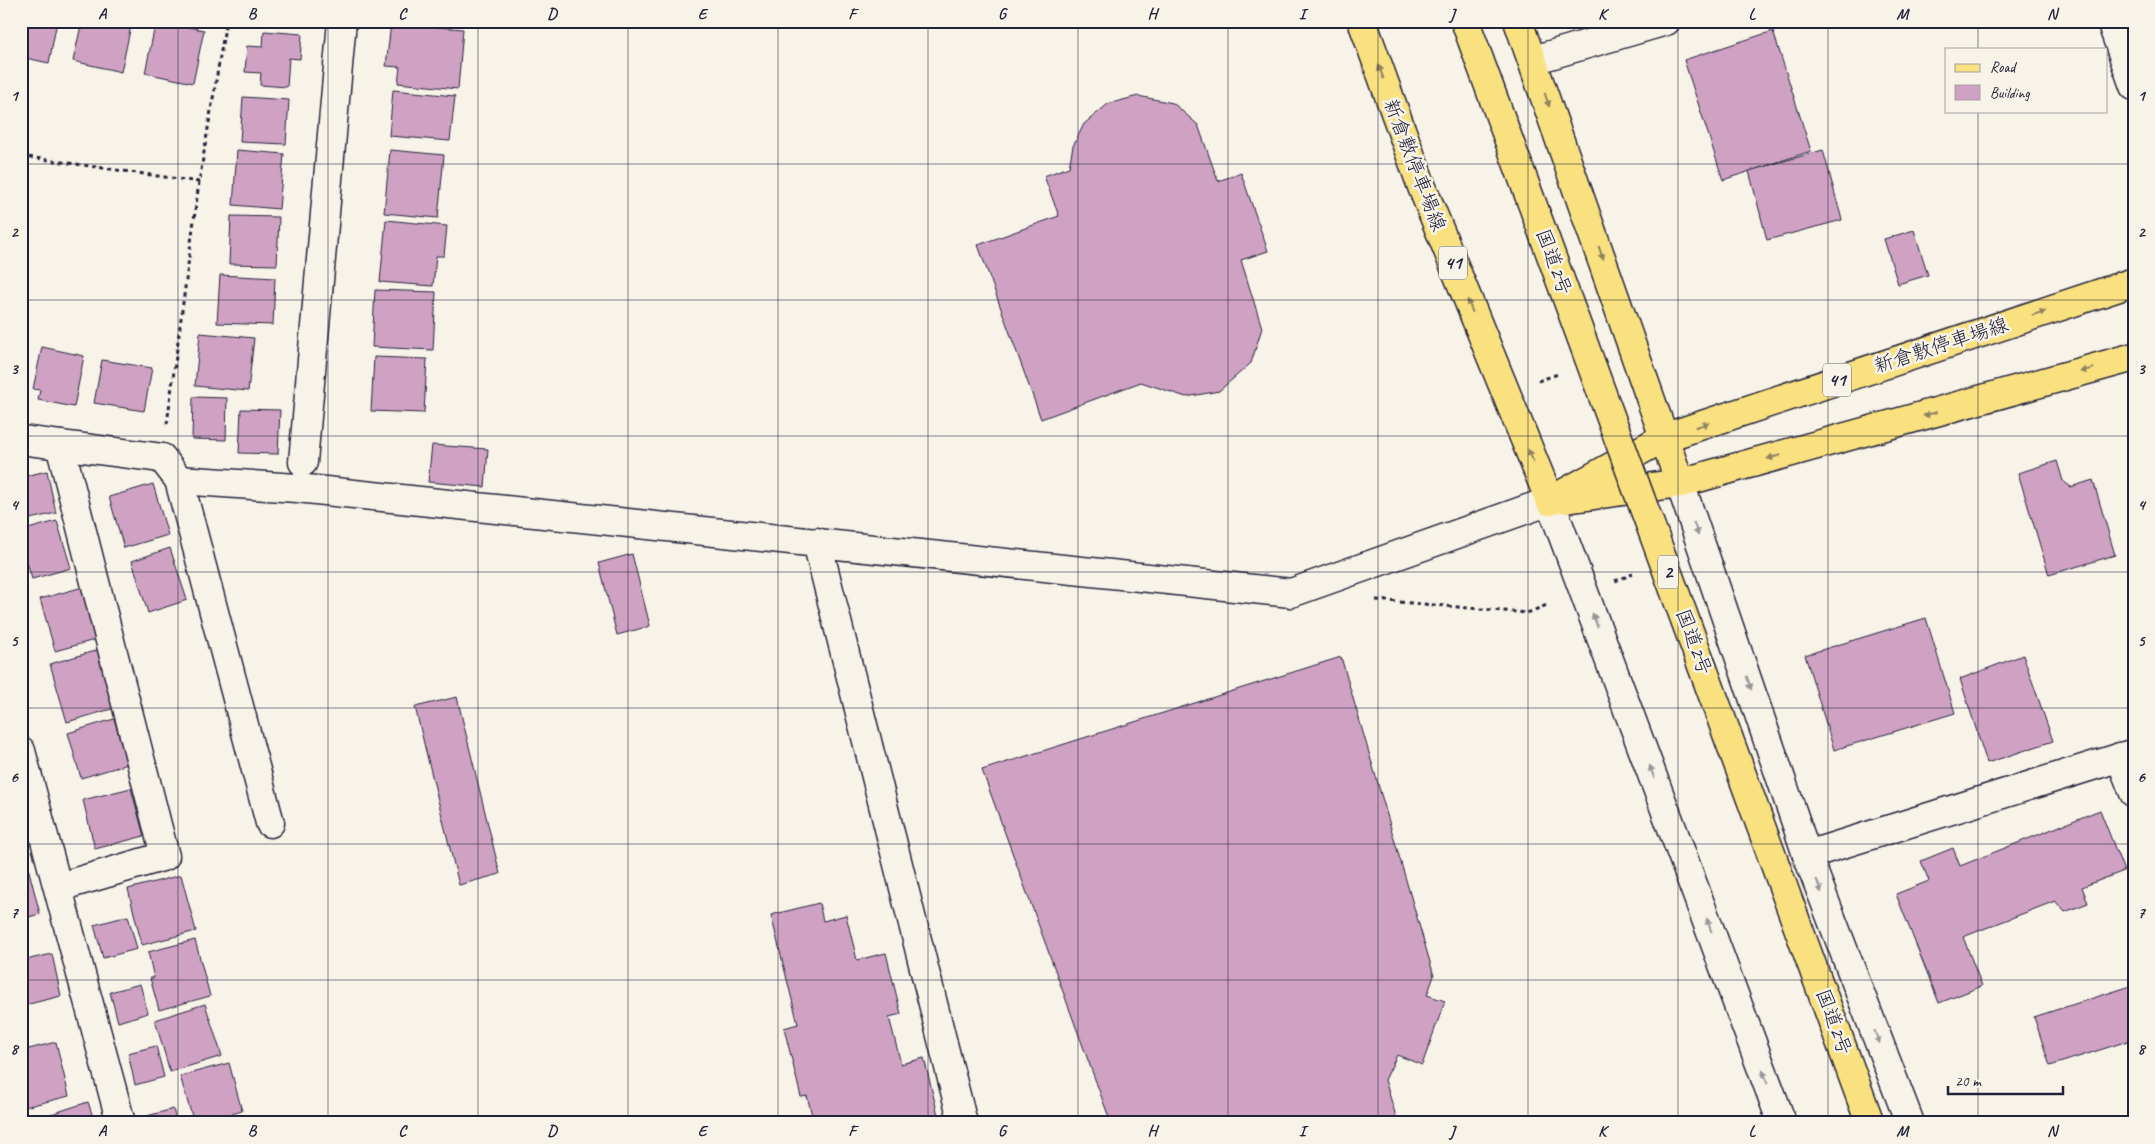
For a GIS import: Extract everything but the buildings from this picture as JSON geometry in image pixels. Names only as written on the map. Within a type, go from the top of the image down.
[{"type":"main road","name":"新倉敷停車場線","points":[[1362,21],[1426,196],[1550,501],[1663,438],[2134,282]]},
{"type":"main road","name":"国道2号","points":[[1465,21],[1870,1123]]},
{"type":"main road","points":[[1518,21],[1680,483]]},
{"type":"main road","points":[[1550,501],[1680,483],[2134,357]]},
{"type":"street","points":[[303,462],[342,21]]},
{"type":"street","points":[[1533,60],[1666,21]]},
{"type":"street","points":[[2111,21],[2134,86]]},
{"type":"street","points":[[21,440],[162,458],[179,480],[270,823]]},
{"type":"street","points":[[59,887],[165,856],[60,444]]},
{"type":"street","points":[[179,480],[297,488],[1291,593],[1550,501],[1782,1123]]},
{"type":"street","points":[[1680,483],[1807,855],[1910,1123]]},
{"type":"street","points":[[816,542],[963,1123]]},
{"type":"street","points":[[21,751],[121,1123]]},
{"type":"street","points":[[1807,855],[2127,755],[2134,793]]},
{"type":"path","points":[[162,458],[199,182],[226,21]]},
{"type":"path","points":[[21,156],[199,182]]},
{"type":"path","points":[[1368,599],[1527,613],[1547,605]]}]
